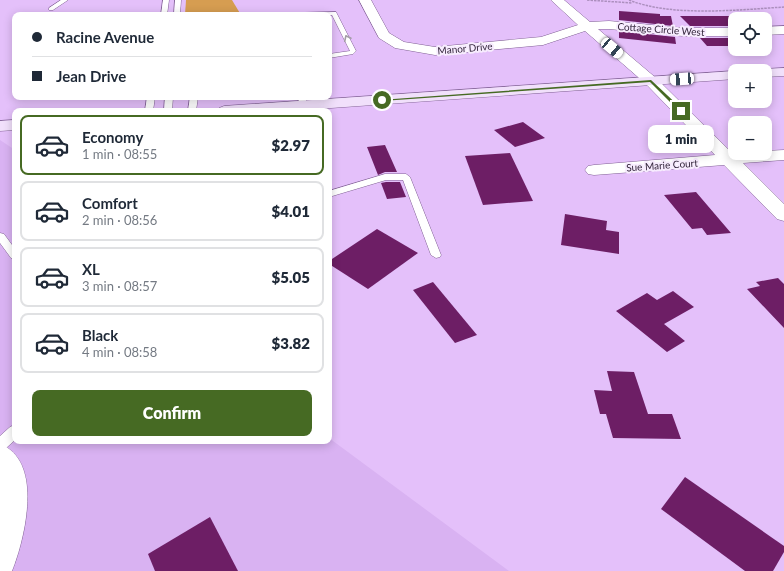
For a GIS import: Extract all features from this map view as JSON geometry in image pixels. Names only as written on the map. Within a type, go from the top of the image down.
[{"type":"main road","points":[[772,73],[784,72]]},
{"type":"main road","points":[[332,99],[728,76]]},
{"type":"main road","points":[[257,108],[302,101],[319,100]]},
{"type":"main road","points":[[0,126],[12,125]]},
{"type":"street","name":"Manor Drive","points":[[365,0],[384,35],[400,45],[435,51],[543,41],[586,26]]},
{"type":"street","points":[[557,0],[651,81],[728,158]]},
{"type":"street","name":"Cottage Circle West","points":[[586,26],[609,25],[683,32],[728,32]]},
{"type":"street","points":[[772,31],[784,30]]},
{"type":"street","name":"Sue Marie Court","points":[[772,157],[784,156]]},
{"type":"street","points":[[730,160],[784,215]]},
{"type":"street","name":"Sue Marie Court","points":[[594,170],[730,160]]},
{"type":"street","points":[[0,457],[3,459],[11,472],[14,491],[9,522],[0,560]]},
{"type":"lane","points":[[51,9],[65,0]]},
{"type":"lane","points":[[164,12],[166,0]]},
{"type":"lane","points":[[176,12],[178,0]]},
{"type":"lane","points":[[332,13],[334,13],[353,50],[351,53],[332,56]]},
{"type":"lane","points":[[332,193],[385,177],[406,177],[436,255]]},
{"type":"lane","points":[[0,236],[12,252]]},
{"type":"lane","points":[[0,445],[12,434]]},
{"type":"path","points":[[587,0],[632,2]]},
{"type":"path","points":[[629,0],[644,6],[674,9],[784,7]]},
{"type":"shaded area","points":[[186,0],[232,0],[239,12],[185,12]]},
{"type":"shaded area","points":[[0,140],[12,148],[12,444],[332,444],[332,440],[509,571],[0,571]]},
{"type":"building","points":[[619,11],[671,16],[673,26],[619,20]]},
{"type":"building","points":[[680,16],[728,16],[728,26],[690,26]]},
{"type":"building","points":[[619,31],[675,37],[676,44],[619,38]]},
{"type":"building","points":[[700,38],[728,38],[728,46],[707,46]]},
{"type":"building","points":[[523,122],[545,138],[515,147],[494,130]]},
{"type":"building","points":[[385,145],[397,172],[385,172],[378,175],[367,147]]},
{"type":"building","points":[[510,153],[533,201],[483,205],[465,156]]},
{"type":"building","points":[[400,182],[406,197],[387,199],[381,183]]},
{"type":"building","points":[[696,192],[731,233],[707,235],[702,228],[692,229],[664,195]]},
{"type":"building","points":[[565,214],[607,221],[606,230],[619,232],[619,254],[561,245]]},
{"type":"building","points":[[377,229],[418,253],[368,289],[332,266],[332,259]]},
{"type":"building","points":[[778,278],[784,284],[784,328],[747,289],[760,286],[756,282]]},
{"type":"building","points":[[433,282],[477,335],[455,343],[413,290]]},
{"type":"building","points":[[673,291],[694,307],[664,324],[685,341],[667,352],[616,311],[647,293],[657,300]]},
{"type":"building","points":[[607,371],[634,372],[648,414],[672,414],[681,439],[613,438],[606,414],[600,414],[594,390],[612,391]]},
{"type":"building","points":[[685,477],[784,546],[784,552],[773,571],[745,571],[661,509]]},
{"type":"building","points":[[210,517],[238,571],[155,571],[148,554]]},
{"type":"route","points":[[382,100],[651,81],[681,111]]}]
